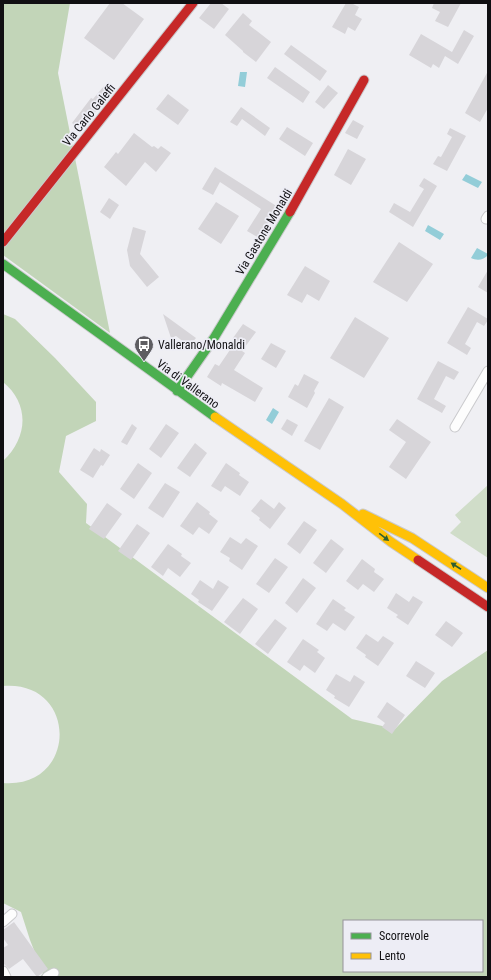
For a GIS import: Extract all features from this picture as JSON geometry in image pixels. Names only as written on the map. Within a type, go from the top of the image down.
[{"type":"street","name":"Via Carlo Galeffi","points":[[3,242],[193,3]]},
{"type":"street","name":"Via Gastone Monaldi","points":[[177,391],[214,338],[304,189],[364,80]]},
{"type":"street","name":"Via di Vallerano","points":[[3,264],[177,391],[342,504],[391,542],[488,607]]},
{"type":"street","points":[[455,427],[488,371]]},
{"type":"street","name":"Via di Vallerano","points":[[342,504],[412,538],[488,588]]},
{"type":"street","points":[[3,922],[12,914]]},
{"type":"street","points":[[3,971],[6,977]]},
{"type":"green space","points":[[3,3],[70,3],[58,73],[110,333],[3,255]]},
{"type":"green space","points":[[3,314],[15,319],[55,358],[96,402],[96,421],[66,436],[59,472],[87,504],[86,523],[352,719],[395,729],[442,681],[488,650],[488,977],[40,977],[43,973],[21,912],[3,903],[3,783],[28,780],[45,770],[56,753],[60,734],[56,716],[46,699],[28,689],[3,686],[3,461],[17,442],[21,432],[22,421],[18,400],[3,382]]},
{"type":"green space","points":[[488,485],[488,558],[450,533],[461,522],[455,515]]},
{"type":"water","points":[[240,72],[247,72],[245,87],[238,86]]},
{"type":"water","points":[[466,174],[482,182],[478,188],[462,180]]},
{"type":"water","points":[[428,225],[444,234],[440,240],[425,231]]},
{"type":"water","points":[[477,248],[488,255],[480,260],[471,258]]},
{"type":"water","points":[[273,408],[279,412],[272,424],[266,420]]},
{"type":"building","points":[[110,3],[122,3],[144,19],[114,60],[84,38]]},
{"type":"building","points":[[211,3],[221,3],[229,9],[214,29],[199,18]]},
{"type":"building","points":[[346,3],[351,3],[359,7],[355,15],[362,19],[355,31],[348,27],[345,34],[332,27]]},
{"type":"building","points":[[434,3],[461,3],[448,27],[435,21],[440,12],[432,8]]},
{"type":"building","points":[[243,13],[252,21],[249,25],[271,42],[256,62],[225,35]]},
{"type":"building","points":[[464,30],[474,36],[458,64],[445,56],[439,68],[433,64],[431,68],[409,55],[421,34],[452,52]]},
{"type":"building","points":[[291,45],[327,71],[320,81],[284,54]]},
{"type":"building","points":[[275,67],[310,92],[303,103],[267,78]]},
{"type":"building","points":[[488,71],[488,108],[480,122],[465,113]]},
{"type":"building","points":[[328,85],[338,93],[324,109],[315,102]]},
{"type":"building","points":[[104,86],[111,91],[82,130],[72,123],[91,98],[93,99]]},
{"type":"building","points":[[168,94],[189,110],[178,125],[156,109]]},
{"type":"building","points":[[241,107],[270,128],[265,136],[242,119],[237,126],[230,122]]},
{"type":"building","points":[[353,120],[364,126],[357,139],[345,133]]},
{"type":"building","points":[[287,127],[313,143],[305,156],[279,139]]},
{"type":"building","points":[[450,128],[466,136],[447,171],[433,164],[438,156],[441,157],[452,137],[447,134]]},
{"type":"building","points":[[134,133],[152,147],[154,146],[158,149],[161,146],[171,153],[156,172],[145,162],[126,186],[104,167],[116,152],[118,154]]},
{"type":"building","points":[[348,149],[366,159],[351,185],[334,175]]},
{"type":"building","points":[[215,167],[278,207],[259,238],[247,231],[261,209],[220,182],[213,195],[202,189]]},
{"type":"building","points":[[424,178],[437,186],[413,227],[389,212],[394,203],[410,212],[424,189],[419,186]]},
{"type":"building","points":[[109,198],[119,205],[110,219],[100,212]]},
{"type":"building","points":[[216,202],[239,216],[221,244],[198,229]]},
{"type":"building","points":[[133,227],[146,231],[140,254],[159,277],[147,287],[130,266],[127,250]]},
{"type":"building","points":[[399,242],[433,264],[407,302],[373,282]]},
{"type":"building","points":[[305,266],[330,281],[319,301],[307,294],[302,303],[287,295]]},
{"type":"building","points":[[488,270],[488,293],[478,287]]},
{"type":"building","points":[[468,307],[488,320],[484,326],[477,322],[465,344],[471,348],[467,355],[447,343]]},
{"type":"building","points":[[163,314],[196,338],[189,346],[176,336],[171,338]]},
{"type":"building","points":[[355,317],[389,338],[364,378],[330,358]]},
{"type":"building","points":[[243,324],[256,332],[242,351],[245,353],[234,370],[263,388],[255,402],[222,383],[221,386],[207,377],[215,364],[219,366],[236,341],[233,338]]},
{"type":"building","points":[[271,343],[286,351],[276,368],[261,359]]},
{"type":"building","points":[[438,361],[459,372],[454,380],[446,376],[434,399],[446,406],[442,413],[417,399]]},
{"type":"building","points":[[304,374],[319,382],[307,408],[288,397],[295,384],[298,386]]},
{"type":"building","points":[[329,398],[344,407],[320,450],[304,441]]},
{"type":"building","points":[[287,419],[298,425],[292,436],[281,429]]},
{"type":"building","points":[[397,419],[431,442],[406,479],[389,467],[406,442],[389,430]]},
{"type":"building","points":[[132,424],[137,428],[127,445],[121,442]]},
{"type":"building","points":[[166,424],[179,433],[161,458],[149,449]]},
{"type":"building","points":[[195,443],[207,453],[190,477],[177,468]]},
{"type":"building","points":[[94,448],[100,452],[101,449],[110,455],[103,466],[101,465],[93,478],[80,470]]},
{"type":"building","points":[[138,463],[152,473],[134,499],[120,489]]},
{"type":"building","points":[[226,463],[240,473],[239,475],[249,482],[240,496],[225,486],[221,492],[211,486]]},
{"type":"building","points":[[165,483],[180,492],[163,518],[148,508]]},
{"type":"building","points":[[261,499],[274,509],[279,502],[286,508],[270,529],[251,511]]},
{"type":"building","points":[[197,502],[210,512],[209,514],[218,521],[209,534],[199,527],[193,535],[180,526]]},
{"type":"building","points":[[107,503],[122,514],[104,539],[89,529]]},
{"type":"building","points":[[304,521],[317,530],[300,554],[287,544]]},
{"type":"building","points":[[137,524],[150,533],[131,560],[118,551]]},
{"type":"building","points":[[230,537],[241,544],[246,538],[258,546],[242,570],[229,561],[230,558],[220,552]]},
{"type":"building","points":[[331,539],[344,549],[326,573],[313,563]]},
{"type":"building","points":[[168,544],[182,554],[181,556],[191,563],[180,577],[168,568],[163,576],[151,567]]},
{"type":"building","points":[[275,558],[288,567],[269,593],[256,584]]},
{"type":"building","points":[[362,559],[375,569],[374,572],[384,579],[374,592],[363,584],[358,590],[346,581]]},
{"type":"building","points":[[303,578],[316,588],[297,613],[285,603]]},
{"type":"building","points":[[200,580],[213,589],[218,580],[229,587],[212,611],[198,602],[199,600],[191,594]]},
{"type":"building","points":[[396,593],[409,602],[413,596],[423,602],[408,625],[396,617],[398,615],[387,608]]},
{"type":"building","points":[[243,598],[258,609],[240,634],[224,622]]},
{"type":"building","points":[[333,599],[346,608],[344,610],[355,617],[345,631],[333,623],[327,631],[316,624]]},
{"type":"building","points":[[275,619],[287,628],[268,654],[255,644]]},
{"type":"building","points":[[446,621],[463,633],[452,647],[435,635]]},
{"type":"building","points":[[366,634],[378,642],[383,636],[394,643],[378,666],[365,657],[366,655],[356,648]]},
{"type":"building","points":[[303,639],[319,650],[317,652],[325,658],[315,673],[304,665],[300,671],[287,662]]},
{"type":"building","points":[[416,661],[435,673],[425,688],[406,676]]},
{"type":"building","points":[[336,674],[350,682],[354,675],[365,682],[349,707],[334,698],[335,696],[326,690]]},
{"type":"building","points":[[387,702],[405,715],[392,734],[382,727],[385,723],[377,717]]},
{"type":"building","points":[[14,922],[48,969],[37,977],[23,959],[9,969],[3,963],[3,948],[8,945],[3,938],[3,930]]},
{"type":"traffic: fast","points":[[177,391],[214,338],[290,212]]},
{"type":"traffic: fast","points":[[3,264],[215,417]]},
{"type":"traffic: slow","points":[[215,417],[342,504],[391,542],[418,560]]},
{"type":"traffic: slow","points":[[363,514],[412,538],[488,588]]},
{"type":"traffic: jam","points":[[3,242],[193,3]]},
{"type":"traffic: jam","points":[[290,212],[364,80]]},
{"type":"traffic: jam","points":[[418,560],[488,607]]},
{"type":"place","name":"Vallerano/Monaldi","points":[[144,362]]}]
